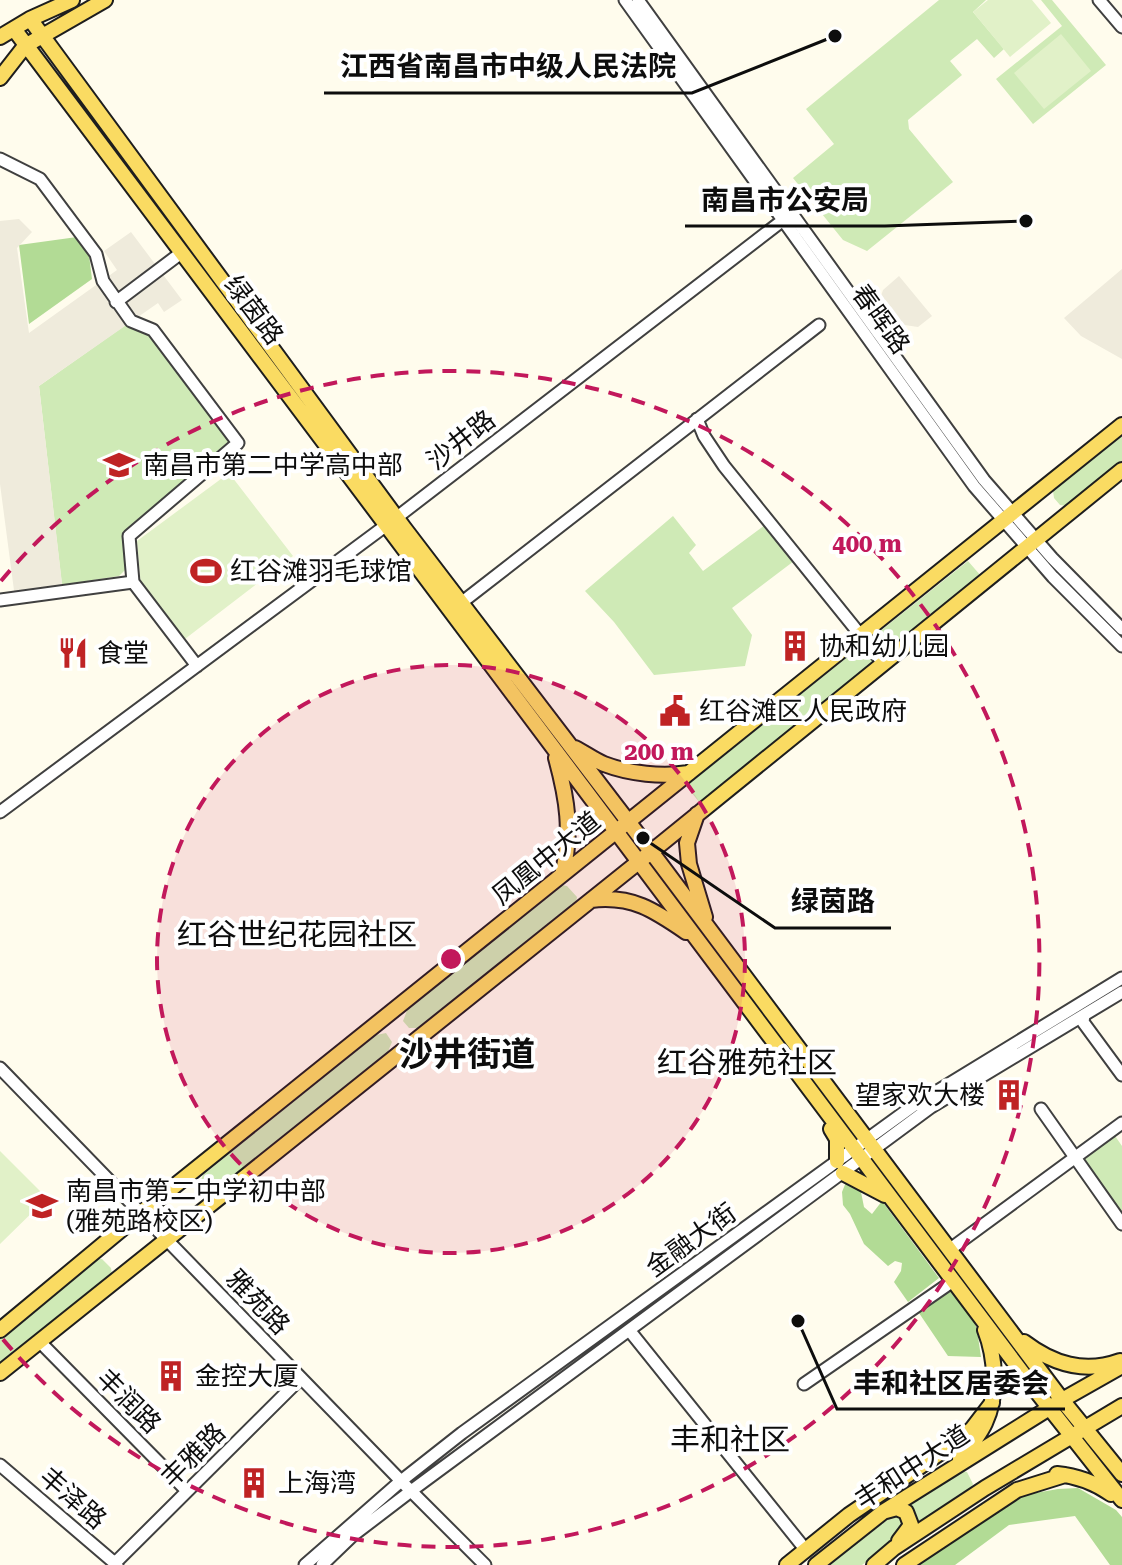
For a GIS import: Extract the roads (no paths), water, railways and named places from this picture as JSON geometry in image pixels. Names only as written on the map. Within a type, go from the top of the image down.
[{"type":"main road","points":[[0,37],[72,0]]},
{"type":"main road","points":[[0,78],[25,46],[105,0]]},
{"type":"main road","name":"绿茵路","points":[[30,19],[391,522],[560,746],[651,852],[1013,1335],[1056,1404],[1071,1435],[1122,1500]]},
{"type":"main road","name":"绿茵路","points":[[14,29],[344,471],[428,560],[461,603],[616,832],[979,1315],[1056,1404],[1084,1427],[1122,1474]]},
{"type":"main road","name":"凤凰中大道","points":[[0,1330],[141,1213],[1122,425]]},
{"type":"main road","points":[[0,1373],[1122,470]]},
{"type":"main road","points":[[562,875],[568,852],[569,818],[560,746],[622,769],[671,776],[689,773]]},
{"type":"main road","points":[[697,814],[687,843],[693,879],[709,929]]},
{"type":"main road","points":[[591,900],[605,898],[646,906],[696,938]]},
{"type":"main road","points":[[808,1088],[811,1101],[837,1139],[840,1167],[891,1198]]},
{"type":"main road","points":[[954,1468],[985,1424],[992,1403],[992,1356],[979,1315]]},
{"type":"main road","points":[[1013,1335],[1051,1360],[1068,1365],[1086,1368],[1122,1363]]},
{"type":"main road","name":"丰和中大道","points":[[816,1565],[883,1512],[1122,1363]]},
{"type":"main road","points":[[787,1565],[849,1515],[961,1438],[992,1403]]},
{"type":"main road","points":[[874,1565],[894,1548],[972,1497],[1122,1406]]},
{"type":"main road","points":[[972,1497],[1022,1478],[1052,1473],[1078,1476],[1096,1483],[1122,1500]]},
{"type":"main road","points":[[904,1565],[1017,1490],[1065,1475]]},
{"type":"main road","points":[[883,1512],[897,1508],[906,1512],[911,1525],[894,1548]]},
{"type":"street","name":"春晖路","points":[[625,0],[1009,517],[1031,543],[1122,629]]},
{"type":"street","name":"春晖路","points":[[638,0],[787,217]]},
{"type":"street","points":[[1099,0],[1122,27]]},
{"type":"street","points":[[0,159],[40,179],[96,254],[103,281],[116,302],[131,321],[153,330],[238,443],[129,536],[133,582],[197,666]]},
{"type":"street","name":"沙井路","points":[[0,812],[391,522],[787,217]]},
{"type":"street","points":[[116,302],[181,253]]},
{"type":"street","points":[[461,603],[819,325]]},
{"type":"street","points":[[697,419],[724,466],[883,663]]},
{"type":"street","name":"春晖路","points":[[1031,543],[1053,577],[1122,646]]},
{"type":"street","points":[[0,600],[133,582]]},
{"type":"street","name":"金融大街","points":[[305,1565],[401,1481],[462,1433],[858,1154],[913,1106],[1122,978]]},
{"type":"street","name":"金融大街","points":[[870,1144],[1122,992]]},
{"type":"street","points":[[1084,1015],[1083,1022],[1122,1075]]},
{"type":"street","name":"雅苑路","points":[[0,1068],[485,1565]]},
{"type":"street","points":[[1041,1109],[1122,1224]]},
{"type":"street","points":[[949,1250],[1122,1123]]},
{"type":"street","name":"金融大街","points":[[322,1565],[352,1536],[629,1330],[840,1167]]},
{"type":"street","points":[[804,1384],[953,1281]]},
{"type":"street","points":[[629,1330],[805,1549]]},
{"type":"street","name":"丰润路","points":[[39,1341],[187,1491]]},
{"type":"street","name":"丰雅路","points":[[116,1564],[301,1378]]},
{"type":"street","name":"丰泽路","points":[[0,1465],[116,1564]]},
{"type":"place","name":"江西省南昌市中级人民法院","points":[[835,36]]},
{"type":"place","name":"南昌市公安局","points":[[1026,221]]},
{"type":"place","name":"南昌市第二中学高中部","points":[[119,465]]},
{"type":"place","name":"红谷滩羽毛球馆","points":[[206,571]]},
{"type":"place","name":"协和幼儿园","points":[[795,646]]},
{"type":"place","name":"食堂","points":[[73,653]]},
{"type":"place","name":"红谷滩区人民政府","points":[[675,711]]},
{"type":"place","name":"绿茵路","points":[[643,838]]},
{"type":"place","name":"望家欢大楼","points":[[1009,1095]]},
{"type":"place","name":"南昌市第二中学初中部 (雅苑路校区)","points":[[42,1206]]},
{"type":"place","name":"丰和社区居委会","points":[[798,1321]]},
{"type":"place","name":"金控大厦","points":[[171,1376]]},
{"type":"place","name":"上海湾","points":[[254,1483]]},
{"type":"district","name":"红谷世纪花园社区","points":[[297,934]]},
{"type":"district","name":"沙井街道","points":[[467,1054]]},
{"type":"district","name":"红谷雅苑社区","points":[[747,1062]]},
{"type":"district","name":"丰和社区","points":[[730,1439]]}]
